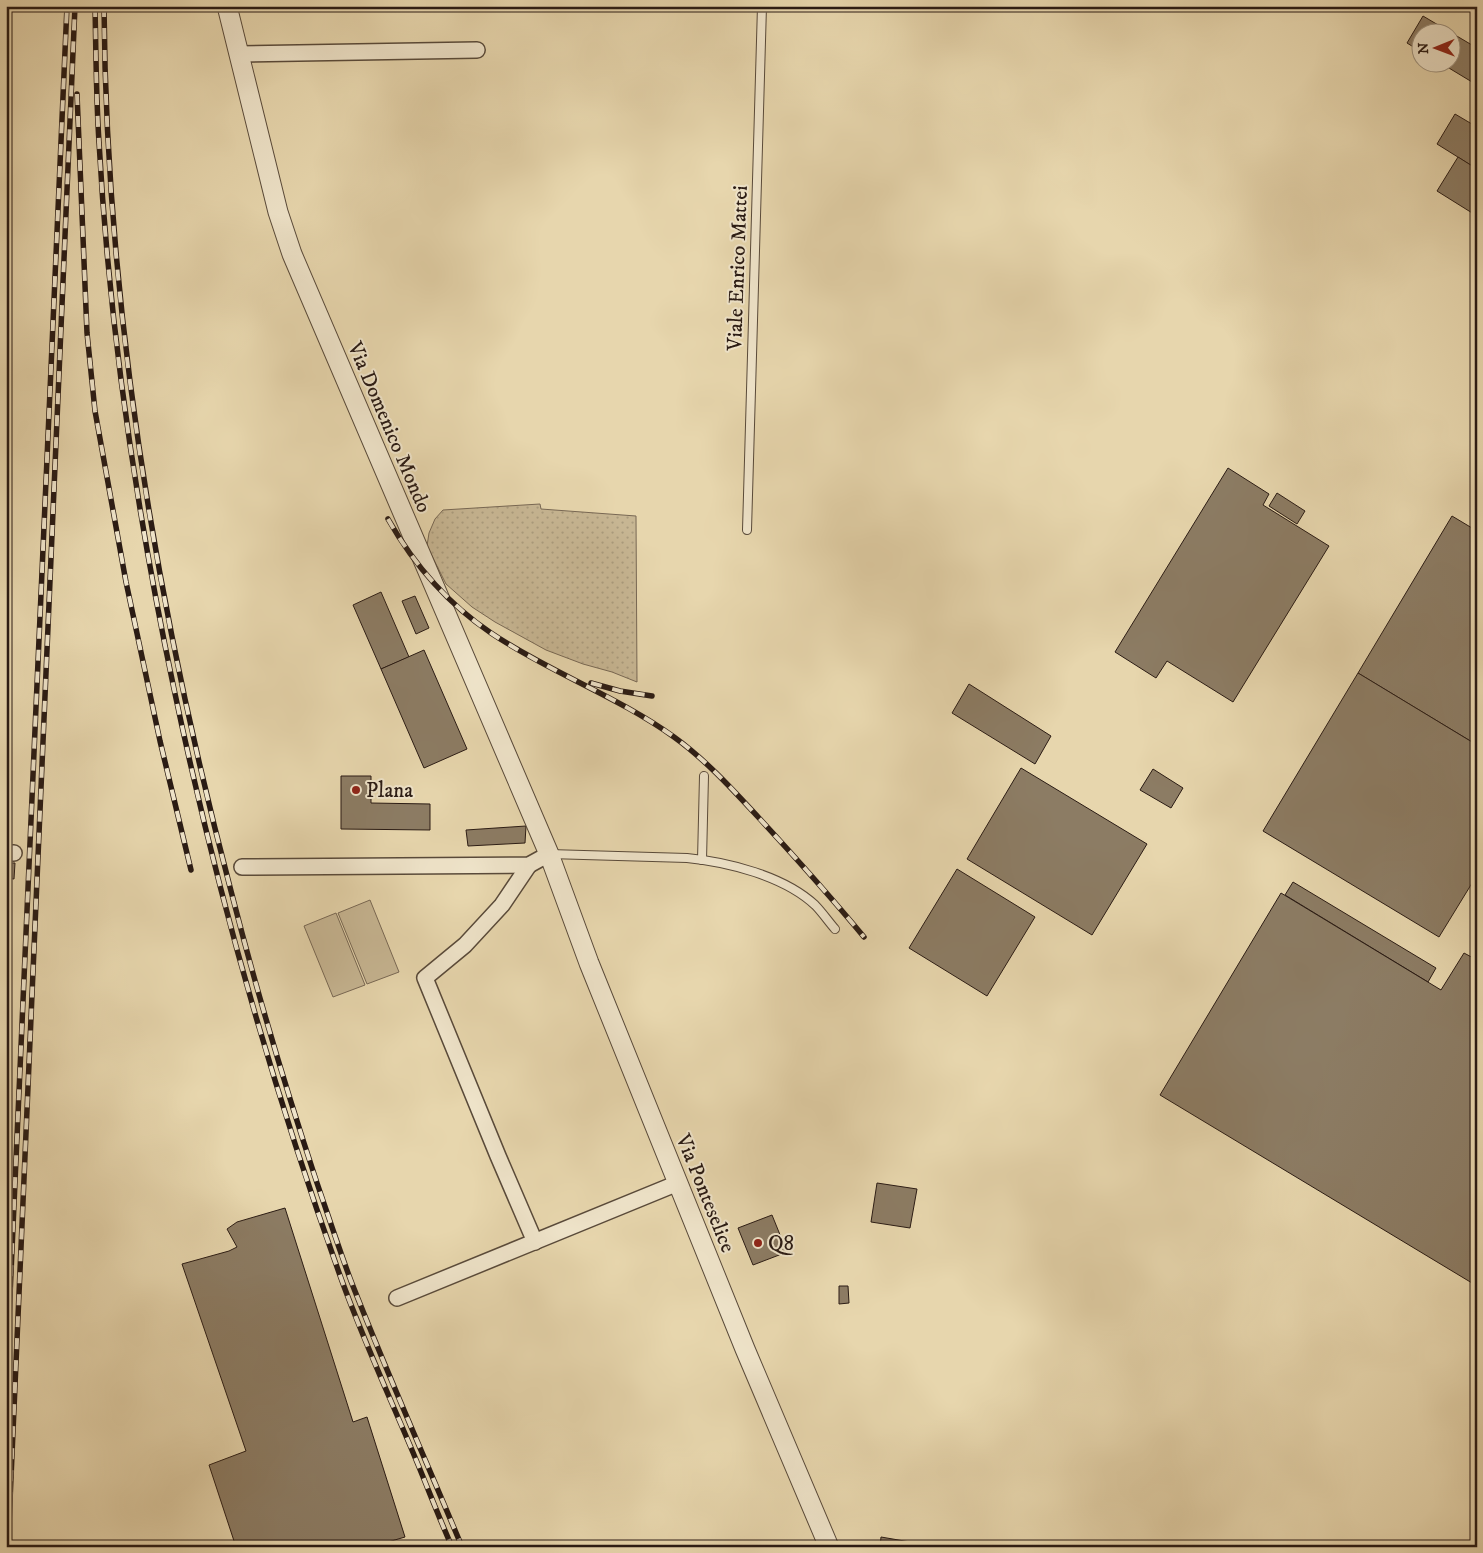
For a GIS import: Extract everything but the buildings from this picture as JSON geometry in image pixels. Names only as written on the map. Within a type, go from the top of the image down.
[{"type":"street","name":"Via Domenico Mondo","points":[[227,6],[278,212],[295,263],[550,854]]},
{"type":"street","points":[[239,54],[476,50]]},
{"type":"street","points":[[534,1242],[425,978],[465,945],[502,906],[530,865],[550,854]]},
{"type":"street","name":"Via Ponteselice","points":[[550,854],[589,963],[745,1349],[829,1547]]},
{"type":"street","points":[[242,867],[530,865]]},
{"type":"street","points":[[397,1298],[678,1183]]},
{"type":"lane","name":"Viale Enrico Mattei","points":[[747,530],[762,6]]},
{"type":"lane","points":[[702,860],[704,776]]},
{"type":"lane","points":[[550,854],[702,860],[755,873],[780,882],[801,894],[816,906],[835,929]]},
{"type":"shaded area","points":[[540,504],[541,509],[636,516],[637,682],[546,650],[472,607],[446,584],[427,546],[429,533],[435,519],[443,510]]},
{"type":"shaded area","points":[[370,900],[399,972],[367,984],[338,913]]},
{"type":"shaded area","points":[[336,913],[365,985],[333,997],[304,926]]},
{"type":"railway","points":[[6,1386],[67,6]]},
{"type":"railway","points":[[8,1547],[75,6]]},
{"type":"railway","points":[[95,6],[99,142],[117,348],[136,485],[160,621],[190,764],[227,913],[269,1061],[316,1208],[374,1362],[452,1547]]},
{"type":"railway","points":[[104,6],[107,118],[114,230],[125,342],[140,453],[158,563],[179,673],[204,782],[261,1001],[317,1183],[364,1315],[462,1547]]},
{"type":"railway","points":[[77,94],[87,333],[95,411],[126,582],[160,741],[191,870]]},
{"type":"railway","points":[[388,519],[420,567],[446,596],[475,622],[536,660],[652,722],[697,755],[729,786],[864,937]]},
{"type":"railway","points":[[591,683],[620,691],[652,696]]},
{"type":"place","name":"Plana","points":[[356,790]]},
{"type":"place","name":"Q8","points":[[758,1243]]}]
